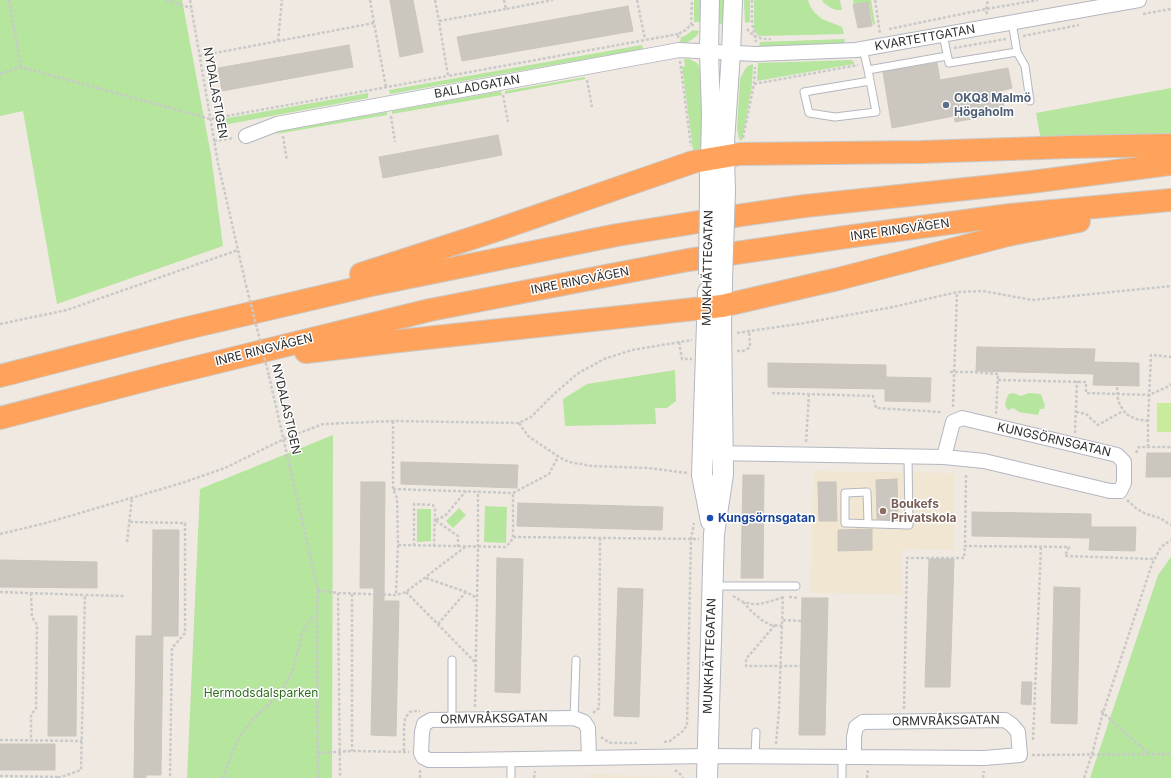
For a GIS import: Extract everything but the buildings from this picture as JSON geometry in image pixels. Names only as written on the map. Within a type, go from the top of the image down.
[{"type":"highway","points":[[183,329],[491,232],[693,162],[725,157],[1171,145]]},
{"type":"highway","points":[[0,376],[183,329],[370,285],[610,236],[806,206],[1031,182],[1171,164]]},
{"type":"highway","name":"INRE RINGVÄGEN","points":[[0,418],[165,375],[430,310],[688,260],[1010,215],[1171,200]]},
{"type":"highway","points":[[165,375],[290,354],[383,342],[715,306],[838,279],[1008,235],[1061,224],[1171,209]]},
{"type":"main road","name":"MUNKHÄTTEGATAN","points":[[707,778],[707,756],[720,590],[714,537],[702,475],[715,306],[717,192],[725,157]]},
{"type":"main road","name":"MUNKHÄTTEGATAN","points":[[714,537],[723,474],[715,306]]},
{"type":"street","points":[[710,0],[709,52],[711,115],[725,157]]},
{"type":"street","points":[[725,157],[733,0]]},
{"type":"street","name":"KVARTETTGATAN","points":[[709,52],[756,54],[832,52],[863,49],[1140,0]]},
{"type":"street","name":"BALLADGATAN","points":[[246,136],[277,124],[649,55],[679,50],[709,52]]},
{"type":"street","name":"KUNGSÖRNSGATAN","points":[[953,422],[962,418],[1116,455],[1124,462],[1124,483],[1120,491]]},
{"type":"street","points":[[944,457],[953,422]]},
{"type":"street","points":[[703,453],[944,457],[984,462],[1110,491],[1120,491]]},
{"type":"street","points":[[584,716],[588,728],[589,758]]},
{"type":"street","name":"ORMVRÅKSGATAN","points":[[420,753],[424,724],[431,720],[584,716]]},
{"type":"street","name":"ORMVRÅKSGATAN","points":[[848,757],[856,727],[863,722],[904,721],[1005,720],[1018,732],[1020,755]]},
{"type":"street","points":[[420,753],[423,757],[429,760],[707,756],[984,758],[1020,755]]},
{"type":"lane","points":[[1012,22],[1017,52],[1025,66],[1030,101]]},
{"type":"lane","points":[[943,34],[949,63],[1017,52]]},
{"type":"lane","points":[[863,49],[870,81],[876,112],[835,117],[809,113],[804,92],[870,81]]},
{"type":"lane","points":[[867,67],[947,52]]},
{"type":"lane","points":[[868,523],[867,492],[845,493],[845,523],[909,525],[908,457]]},
{"type":"lane","points":[[720,590],[796,586]]},
{"type":"lane","points":[[452,660],[452,720]]},
{"type":"lane","points":[[576,660],[584,716]]},
{"type":"lane","points":[[755,757],[756,732]]},
{"type":"lane","points":[[842,778],[848,757]]},
{"type":"lane","points":[[511,759],[511,778]]},
{"type":"path","points":[[9,0],[21,66]]},
{"type":"path","points":[[166,0],[191,8]]},
{"type":"path","name":"NYDALASTIGEN","points":[[190,0],[218,163],[284,439],[318,590],[318,778]]},
{"type":"path","points":[[278,41],[282,0]]},
{"type":"path","points":[[370,0],[396,142]]},
{"type":"path","points":[[435,0],[448,76]]},
{"type":"path","points":[[504,0],[506,9]]},
{"type":"path","points":[[439,21],[552,0]]},
{"type":"path","points":[[637,0],[649,55]]},
{"type":"path","points":[[691,25],[692,0]]},
{"type":"path","points":[[725,157],[754,84],[756,43],[752,23],[752,0]]},
{"type":"path","points":[[874,0],[881,46]]},
{"type":"path","points":[[1140,14],[1171,8]]},
{"type":"path","points":[[199,56],[374,23]]},
{"type":"path","points":[[947,52],[1015,37],[1086,24]]},
{"type":"path","points":[[0,74],[21,66],[210,119],[678,34]]},
{"type":"path","points":[[585,67],[592,107]]},
{"type":"path","points":[[754,84],[867,67]]},
{"type":"path","points":[[501,83],[508,122]]},
{"type":"path","points":[[283,135],[287,161]]},
{"type":"path","points":[[214,141],[246,136]]},
{"type":"path","points":[[0,324],[68,310],[238,250]]},
{"type":"path","points":[[737,333],[893,307],[957,292],[983,291],[1032,300],[1171,286]]},
{"type":"path","points":[[953,422],[957,292]]},
{"type":"path","points":[[733,350],[743,351],[749,348],[750,331]]},
{"type":"path","points":[[0,534],[46,523],[182,483],[225,468],[284,439],[323,424],[393,421],[520,423],[531,417],[577,374],[604,359],[632,350],[693,339],[695,345]]},
{"type":"path","points":[[679,342],[682,359],[694,360]]},
{"type":"path","points":[[1148,446],[1151,355],[1171,357]]},
{"type":"path","points":[[950,372],[998,374],[996,414]]},
{"type":"path","points":[[998,380],[1077,381],[1086,382],[1086,393],[1149,395],[1171,384]]},
{"type":"path","points":[[1075,434],[1077,381]]},
{"type":"path","points":[[1117,387],[1120,405],[1126,414],[1136,419],[1148,421]]},
{"type":"path","points":[[772,393],[873,396],[876,408],[942,412]]},
{"type":"path","points":[[806,446],[809,394]]},
{"type":"path","points":[[1076,412],[1086,414],[1098,425],[1108,418],[1124,411]]},
{"type":"path","points":[[393,421],[393,489],[397,498],[398,545],[396,594]]},
{"type":"path","points":[[520,423],[528,436],[558,457],[577,464],[649,468],[702,475]]},
{"type":"path","points":[[1136,453],[1139,448],[1148,446],[1171,447]]},
{"type":"path","points":[[393,489],[513,493],[549,474],[558,457]]},
{"type":"path","points":[[904,721],[907,558],[964,558],[966,475]]},
{"type":"path","points":[[435,520],[445,516],[466,491]]},
{"type":"path","points":[[475,719],[478,491]]},
{"type":"path","points":[[1120,491],[1137,509],[1146,514],[1160,518],[1171,525]]},
{"type":"path","points":[[398,545],[505,547],[510,543],[513,537],[513,493]]},
{"type":"path","points":[[127,542],[132,498]]},
{"type":"path","points":[[414,546],[414,504],[433,504],[435,509],[434,546]]},
{"type":"path","points":[[663,742],[670,741],[683,731],[687,725],[691,539],[694,519]]},
{"type":"path","points":[[435,520],[458,536],[458,547]]},
{"type":"path","points":[[130,522],[185,523],[185,633],[172,648],[169,778]]},
{"type":"path","points":[[513,537],[691,539],[714,537]]},
{"type":"path","points":[[584,716],[599,708],[600,538]]},
{"type":"path","points":[[1084,778],[1092,754],[1102,712],[1154,559],[1161,546],[1171,540]]},
{"type":"path","points":[[965,546],[1069,547],[1065,556],[1154,559]]},
{"type":"path","points":[[318,590],[352,594],[396,594],[406,592],[465,547]]},
{"type":"path","points":[[1033,747],[1041,547]]},
{"type":"path","points":[[426,578],[466,592],[477,598]]},
{"type":"path","points":[[776,757],[784,586]]},
{"type":"path","points":[[720,590],[743,602],[752,604],[768,602],[783,597],[799,598]]},
{"type":"path","points":[[0,592],[124,596]]},
{"type":"path","points":[[406,592],[476,663]]},
{"type":"path","points":[[438,624],[466,592]]},
{"type":"path","points":[[31,593],[32,617],[37,625],[36,710],[31,714],[31,741]]},
{"type":"path","points":[[338,593],[340,778]]},
{"type":"path","points":[[352,594],[352,751]]},
{"type":"path","points":[[0,776],[60,778],[81,770],[85,595]]},
{"type":"path","points":[[743,602],[763,621],[782,626]]},
{"type":"path","points":[[223,778],[231,755],[240,736],[253,719],[271,702],[287,682],[294,667],[302,634],[310,619],[317,616]]},
{"type":"path","points":[[783,620],[802,621]]},
{"type":"path","points":[[775,625],[746,659],[746,666],[801,666]]},
{"type":"path","points":[[404,751],[405,718],[410,712],[421,711]]},
{"type":"path","points":[[1102,712],[1150,754]]},
{"type":"path","points":[[599,732],[600,737],[610,743],[641,743]]},
{"type":"path","points":[[0,740],[82,741]]},
{"type":"path","points":[[318,753],[340,753],[352,751],[404,751],[420,753]]},
{"type":"path","points":[[1020,755],[1171,754]]},
{"type":"path","points":[[867,778],[868,768]]},
{"type":"shaded area","name":"Boukefs Privatskola","points":[[813,471],[955,473],[954,550],[902,549],[901,594],[811,593]]},
{"type":"shaded area","points":[[588,774],[672,777],[672,778],[588,778]]},
{"type":"green space","points":[[0,0],[182,0],[211,155],[223,246],[57,304],[23,111],[0,116]]},
{"type":"green space","points":[[694,0],[701,0],[700,22],[694,22]]},
{"type":"green space","points":[[718,0],[727,0],[727,23],[718,24]]},
{"type":"green space","points":[[744,0],[750,0],[750,22],[745,23]]},
{"type":"green space","points":[[754,0],[808,0],[815,13],[822,19],[842,27],[844,34],[759,36],[754,29]]},
{"type":"green space","points":[[822,0],[840,0],[842,10],[831,8]]},
{"type":"green space","points":[[853,0],[871,0],[875,24],[873,25],[869,4],[854,7]]},
{"type":"green space","points":[[693,30],[699,31],[697,36],[688,42],[680,43],[681,37]]},
{"type":"green space","points":[[845,39],[844,44],[759,46],[760,42]]},
{"type":"green space","points":[[642,45],[643,49],[390,94],[389,90]]},
{"type":"green space","points":[[684,59],[689,59],[697,63],[702,81],[702,145],[701,149],[694,157],[682,67],[685,66]]},
{"type":"green space","points":[[851,60],[854,64],[757,81],[758,63]]},
{"type":"green space","points":[[753,64],[752,85],[742,141],[739,139],[737,129],[740,79],[745,69]]},
{"type":"green space","points":[[585,77],[585,79],[505,94],[505,91]]},
{"type":"green space","points":[[1171,88],[1171,138],[1041,140],[1036,113]]},
{"type":"green space","points":[[501,91],[502,95],[392,114],[392,111]]},
{"type":"green space","points":[[368,93],[368,98],[229,124],[224,130],[224,135],[220,135],[217,120]]},
{"type":"green space","points":[[387,112],[387,115],[276,134],[284,130]]},
{"type":"green space","points":[[675,370],[676,401],[667,408],[655,408],[656,424],[565,426],[563,399],[587,384]]},
{"type":"green space","points":[[1013,393],[1021,396],[1029,393],[1041,394],[1045,406],[1043,409],[1040,409],[1038,415],[1019,412],[1013,408],[1008,410],[1005,405],[1007,397],[1009,394]]},
{"type":"green space","points":[[1157,403],[1171,403],[1171,432],[1157,432]]},
{"type":"green space","name":"Hermodsdalsparken","points":[[333,435],[332,778],[187,778],[200,489]]},
{"type":"green space","points":[[485,506],[507,507],[506,543],[484,542]]},
{"type":"green space","points":[[459,508],[466,515],[453,528],[446,521]]},
{"type":"green space","points":[[417,509],[431,509],[431,541],[417,542]]},
{"type":"green space","points":[[1171,557],[1171,778],[1090,778],[1158,575]]},
{"type":"place","name":"OKQ8 Malmö Högaholm","points":[[946,105]]},
{"type":"place","name":"Boukefs Privatskola","points":[[883,511]]},
{"type":"place","name":"Kungsörnsgatan","points":[[710,518]]}]
